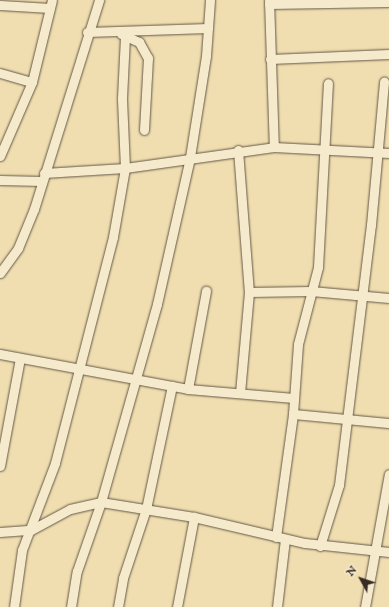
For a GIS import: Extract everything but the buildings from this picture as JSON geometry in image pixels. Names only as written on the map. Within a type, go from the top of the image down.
[{"type":"street","points":[[0,273],[24,236],[60,129],[90,22],[99,0]]},
{"type":"street","points":[[71,607],[77,571],[101,502],[157,304],[190,157],[208,28],[210,0]]},
{"type":"street","points":[[274,147],[269,2],[389,2]]},
{"type":"street","points":[[0,5],[51,4],[32,82],[0,156]]},
{"type":"street","points":[[90,22],[98,31]]},
{"type":"street","points":[[121,34],[132,28],[208,28]]},
{"type":"street","points":[[87,32],[98,31],[121,34],[139,42],[148,58],[144,130]]},
{"type":"street","points":[[14,607],[22,550],[49,483],[80,370],[113,237],[125,168],[121,34]]},
{"type":"street","points":[[270,59],[389,54]]},
{"type":"street","points":[[0,73],[32,82]]},
{"type":"street","points":[[320,546],[339,485],[379,153],[384,82]]},
{"type":"street","points":[[277,607],[280,538],[293,414],[298,344],[319,257],[326,149],[328,83]]},
{"type":"street","points":[[0,180],[125,168],[238,150],[274,147],[389,153]]},
{"type":"street","points":[[238,150],[249,292],[240,393]]},
{"type":"street","points":[[249,292],[311,291],[361,294],[389,298]]},
{"type":"street","points":[[188,389],[206,292]]},
{"type":"street","points":[[0,354],[80,370],[136,378],[188,389],[294,398]]},
{"type":"street","points":[[0,466],[20,358]]},
{"type":"street","points":[[118,607],[123,578],[146,509],[172,386]]},
{"type":"street","points":[[293,414],[346,420],[389,422]]},
{"type":"street","points":[[365,607],[373,550],[389,474]]},
{"type":"street","points":[[0,532],[31,530],[70,509],[101,502],[194,517],[320,546],[389,552]]},
{"type":"street","points":[[177,607],[194,517]]}]
